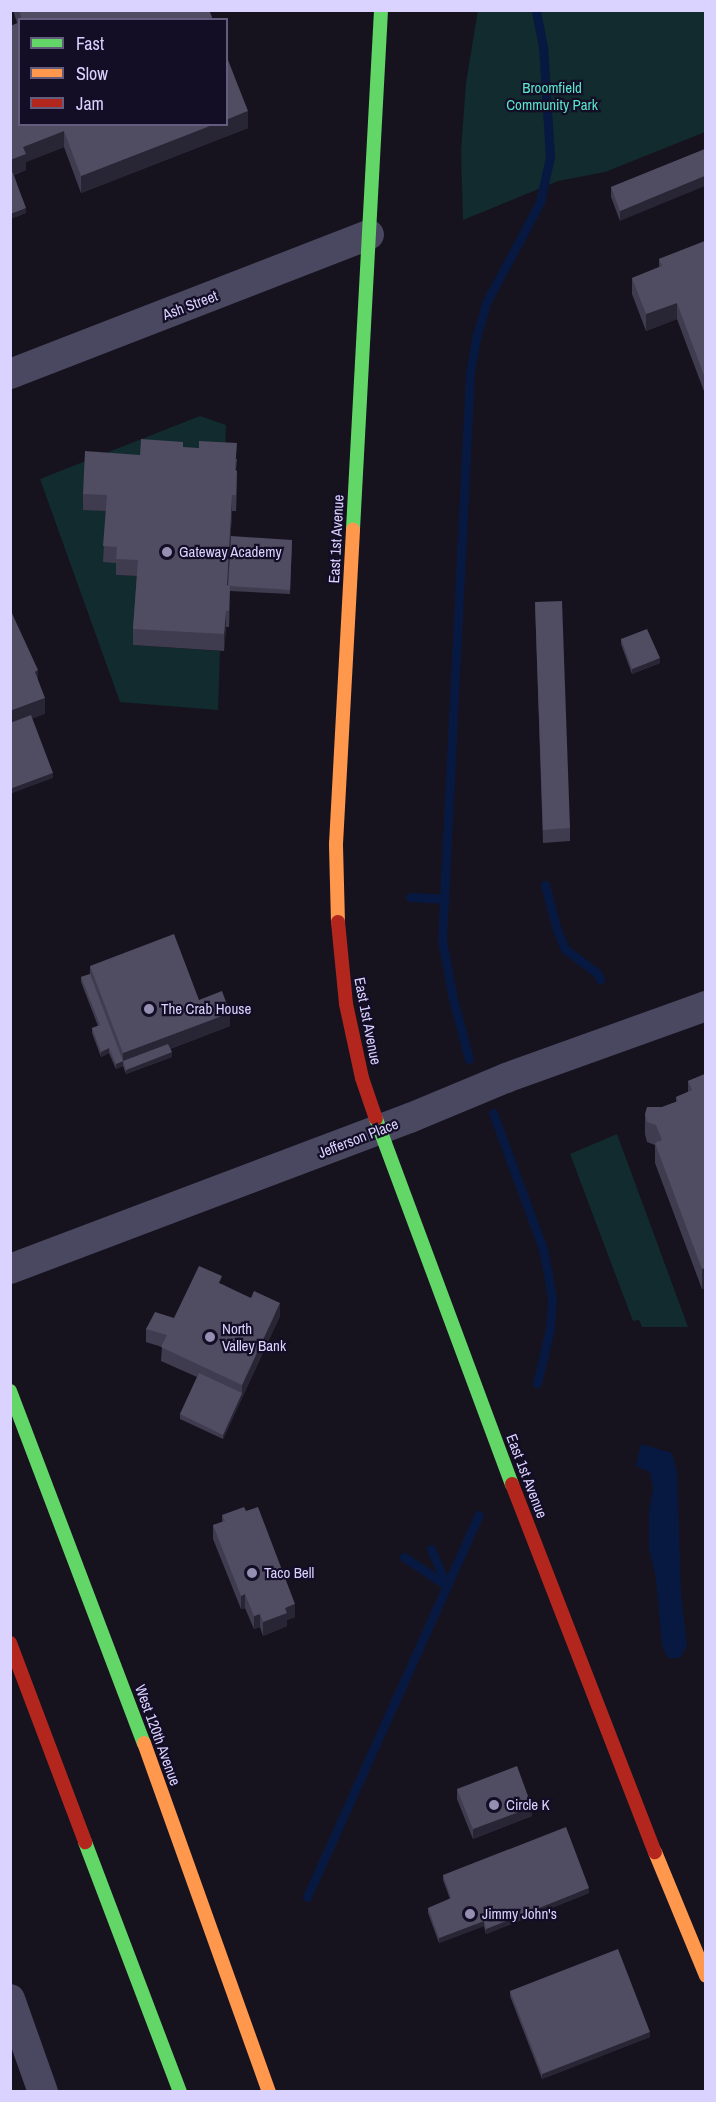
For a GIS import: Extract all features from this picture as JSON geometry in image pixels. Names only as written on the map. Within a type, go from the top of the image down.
[{"type":"street","name":"East 1st Avenue","points":[[381,10],[338,797],[335,892],[346,1004],[362,1078],[380,1130],[602,1721],[705,1976]]},
{"type":"street","name":"Ash Street","points":[[10,374],[369,236]]},
{"type":"street","name":"Jefferson Place","points":[[10,1269],[380,1130],[506,1078],[705,1006]]},
{"type":"street","name":"West 120th Avenue","points":[[10,1391],[147,1751],[269,2091]]},
{"type":"street","points":[[10,1643],[180,2091]]},
{"type":"street","points":[[10,1999],[43,2091]]},
{"type":"green space","name":"Broomfield Community Park","points":[[478,10],[705,11],[705,132],[605,172],[558,181],[463,220],[461,150],[466,83]]},
{"type":"green space","points":[[200,416],[226,425],[225,459],[83,509],[107,511],[117,563],[116,575],[138,576],[133,645],[220,651],[218,710],[120,702],[40,479]]},
{"type":"green space","points":[[617,1134],[688,1327],[642,1327],[639,1320],[633,1321],[570,1154]]},
{"type":"water","points":[[641,1444],[672,1453],[677,1472],[681,1594],[687,1646],[680,1658],[668,1658],[662,1645],[656,1578],[649,1548],[649,1511],[653,1488],[650,1472],[636,1466]]},
{"type":"building","points":[[19,10],[209,10],[212,18],[21,18]]},
{"type":"building","points":[[18,23],[18,126],[210,126],[81,176],[64,131],[23,147],[26,154],[10,160],[10,26]]},
{"type":"building","points":[[228,60],[248,111],[228,119]]},
{"type":"building","points":[[705,149],[705,176],[620,211],[611,187]]},
{"type":"building","points":[[10,171],[12,171],[26,208],[10,214]]},
{"type":"building","points":[[705,241],[705,378],[677,303],[646,314],[632,278],[662,266],[659,259]]},
{"type":"building","name":"Gateway Academy","points":[[141,439],[183,442],[183,447],[199,448],[199,441],[237,443],[236,495],[232,495],[227,585],[230,586],[229,611],[226,611],[224,634],[133,629],[138,560],[116,559],[117,547],[103,546],[107,495],[83,494],[85,451],[140,455]]},
{"type":"building","points":[[231,536],[292,540],[290,590],[228,585]]},
{"type":"building","points":[[562,601],[570,828],[543,830],[535,602]]},
{"type":"building","points":[[10,609],[38,670],[35,672],[45,698],[10,711]]},
{"type":"building","points":[[647,629],[660,658],[632,669],[621,639]]},
{"type":"building","points":[[31,715],[53,773],[10,789],[10,723]]},
{"type":"building","name":"The Crab House","points":[[174,934],[199,1000],[222,991],[230,1013],[123,1053],[90,966]]},
{"type":"building","points":[[90,974],[123,1061],[116,1064],[109,1048],[101,1052],[92,1028],[100,1025],[81,977]]},
{"type":"building","points":[[168,1044],[172,1052],[126,1070],[123,1061]]},
{"type":"building","points":[[705,1074],[705,1268],[702,1269],[655,1143],[662,1140],[656,1125],[647,1122],[645,1114],[647,1107],[662,1107],[678,1101],[676,1097],[692,1090],[688,1081]]},
{"type":"building","name":"North Valley Bank","points":[[199,1266],[222,1276],[219,1283],[251,1298],[254,1291],[280,1303],[242,1385],[161,1347],[167,1335],[146,1329],[155,1312],[174,1318]]},
{"type":"building","points":[[199,1373],[242,1393],[223,1435],[180,1414]]},
{"type":"building","name":"Taco Bell","points":[[244,1507],[246,1511],[258,1507],[295,1604],[285,1608],[287,1613],[263,1622],[260,1614],[254,1616],[245,1594],[241,1596],[213,1525],[225,1521],[222,1515]]},
{"type":"building","name":"Circle K","points":[[517,1766],[532,1807],[473,1829],[457,1789]]},
{"type":"building","name":"Circle K","points":[[566,1827],[589,1888],[486,1929],[484,1921],[439,1938],[428,1908],[451,1898],[443,1875]]},
{"type":"building","points":[[618,1949],[650,2032],[542,2074],[510,1991]]},
{"type":"waterway","points":[[469,1059],[453,999],[442,940],[470,373],[477,335],[487,301],[540,202],[550,157],[543,47],[536,10]]},
{"type":"waterway","points":[[545,885],[557,930],[565,949],[597,973],[600,979]]},
{"type":"waterway","points":[[410,897],[445,899]]},
{"type":"waterway","points":[[493,1113],[543,1249],[548,1274],[552,1300],[550,1329],[537,1383]]},
{"type":"waterway","points":[[307,1897],[479,1515]]},
{"type":"waterway","points":[[431,1549],[446,1585]]},
{"type":"waterway","points":[[404,1557],[446,1585]]},
{"type":"traffic: fast","points":[[353,529],[381,10]]},
{"type":"traffic: fast","points":[[376,1119],[512,1484]]},
{"type":"traffic: fast","points":[[10,1391],[144,1743]]},
{"type":"traffic: fast","points":[[85,1842],[180,2092]]},
{"type":"traffic: slow","points":[[338,922],[336,844],[353,529]]},
{"type":"traffic: slow","points":[[144,1743],[269,2092]]},
{"type":"traffic: slow","points":[[655,1852],[706,1976]]},
{"type":"traffic: jam","points":[[338,922],[346,1004],[362,1078],[376,1119]]},
{"type":"traffic: jam","points":[[512,1484],[655,1852]]},
{"type":"traffic: jam","points":[[10,1643],[85,1842]]},
{"type":"place","name":"Gateway Academy","points":[[167,552]]},
{"type":"place","name":"The Crab House","points":[[149,1009]]},
{"type":"place","name":"North Valley Bank","points":[[210,1337]]},
{"type":"place","name":"Taco Bell","points":[[252,1573]]},
{"type":"place","name":"Circle K","points":[[494,1805]]},
{"type":"place","name":"Jimmy John's","points":[[470,1914]]}]
